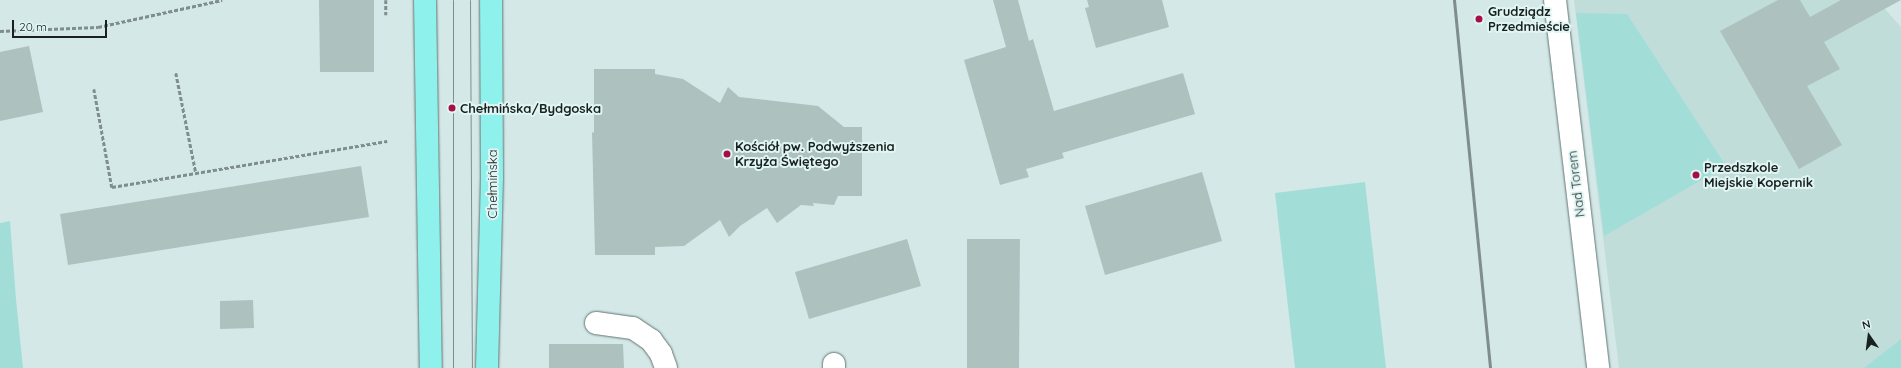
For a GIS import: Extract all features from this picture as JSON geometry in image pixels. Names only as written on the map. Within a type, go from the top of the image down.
[{"type":"main road","points":[[425,0],[431,368]]},
{"type":"main road","name":"Chełmińska","points":[[487,368],[492,178],[490,0]]},
{"type":"street","name":"Nad Torem","points":[[1554,0],[1598,368]]},
{"type":"street","points":[[596,323],[633,328],[651,340],[661,354],[666,368]]},
{"type":"path","points":[[0,31],[98,27],[222,0]]},
{"type":"path","points":[[386,0],[386,15]]},
{"type":"path","points":[[176,73],[196,173]]},
{"type":"path","points":[[94,89],[112,187],[387,141]]},
{"type":"shaded area","points":[[1574,0],[1877,0],[1901,27],[1901,368],[1619,368]]},
{"type":"shaded area","points":[[1576,13],[1627,14],[1726,166],[1604,236]]},
{"type":"shaded area","points":[[1365,182],[1386,368],[1295,368],[1275,193]]},
{"type":"shaded area","points":[[10,221],[23,368],[0,368],[0,223]]},
{"type":"shaded area","points":[[1901,339],[1901,368],[1864,368]]},
{"type":"building","points":[[319,0],[374,0],[374,72],[320,72]]},
{"type":"building","points":[[993,0],[1018,0],[1029,41],[1033,39],[1054,111],[1183,73],[1195,114],[1062,153],[1064,158],[1026,169],[1029,177],[1000,185],[964,60],[1006,47]]},
{"type":"building","points":[[1087,0],[1162,0],[1169,27],[1096,48],[1085,8],[1089,7]]},
{"type":"building","points":[[1778,0],[1800,0],[1810,17],[1841,0],[1901,0],[1824,42],[1840,69],[1807,86],[1842,145],[1799,169],[1720,31]]},
{"type":"building","points":[[29,46],[43,112],[0,121],[0,52]]},
{"type":"building","name":"Kościół pw. Podwyższenia Krzyża Świętego","points":[[594,69],[655,69],[655,74],[683,79],[720,103],[728,87],[739,97],[818,106],[844,127],[862,127],[862,196],[838,196],[834,205],[813,203],[814,206],[801,205],[777,223],[767,208],[740,226],[729,237],[720,220],[684,246],[655,247],[655,255],[595,255],[592,132],[594,133]]},
{"type":"building","points":[[361,166],[369,217],[68,265],[60,214]]},
{"type":"building","points":[[1202,172],[1222,241],[1105,275],[1085,206]]},
{"type":"building","points":[[907,239],[921,286],[809,319],[795,272]]},
{"type":"building","points":[[967,239],[1020,239],[1019,368],[967,368]]},
{"type":"building","points":[[253,300],[254,328],[220,329],[220,301]]},
{"type":"building","points":[[549,344],[623,344],[624,368],[549,368]]},
{"type":"tram line","points":[[453,0],[453,368]]},
{"type":"tram line","points":[[470,0],[472,368]]},
{"type":"railway","points":[[1454,0],[1490,368]]},
{"type":"place","name":"Grudziądz Przedmieście","points":[[1479,19]]},
{"type":"place","name":"Chełmińska/Bydgoska","points":[[452,108]]},
{"type":"place","name":"Kościół pw. Podwyższenia Krzyża Świętego","points":[[727,154]]},
{"type":"place","name":"Przedszkole Miejskie Kopernik","points":[[1696,175]]}]
